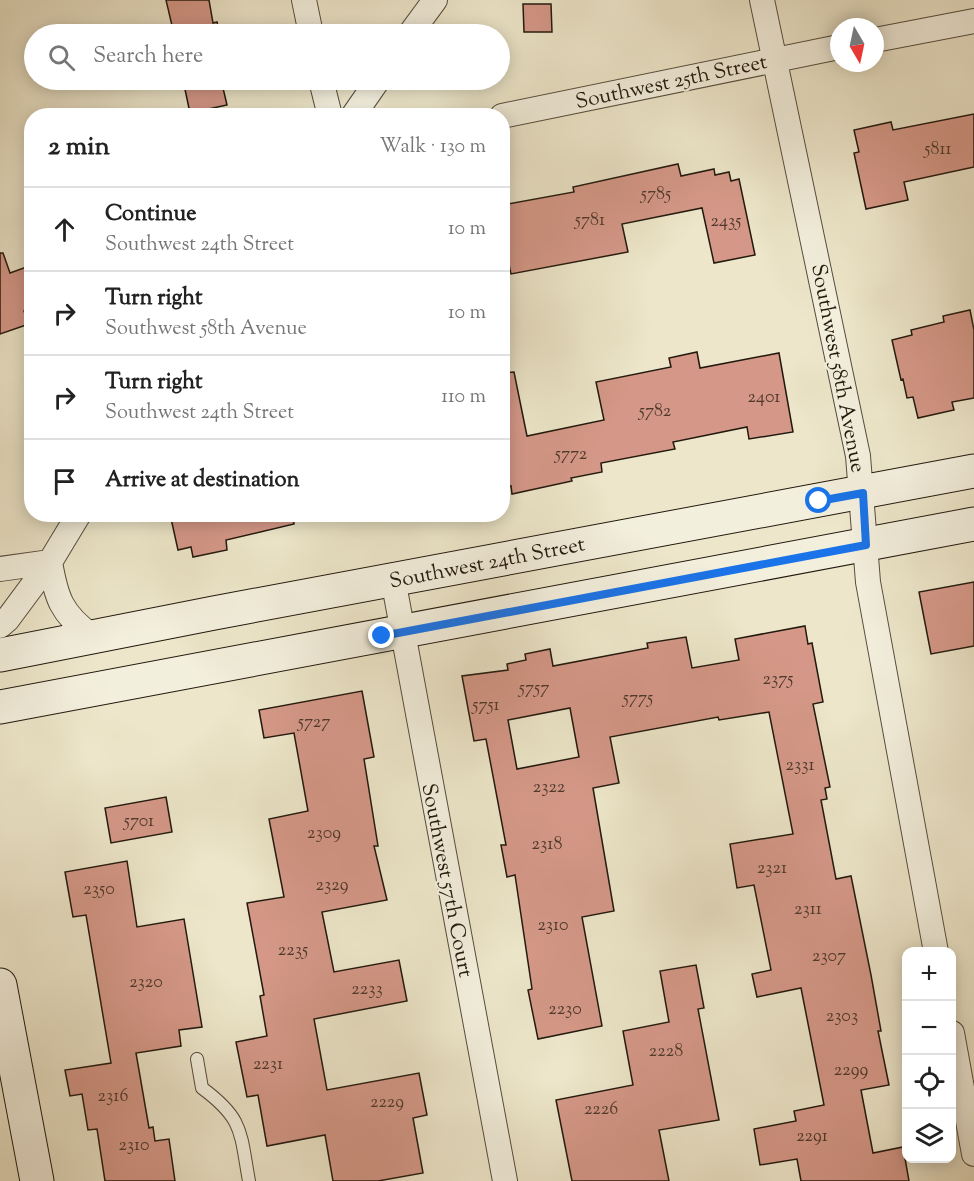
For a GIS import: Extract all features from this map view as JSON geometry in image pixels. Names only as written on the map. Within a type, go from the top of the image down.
[{"type":"main road","name":"Southwest 24th Street","points":[[0,655],[974,471]]},
{"type":"main road","points":[[0,707],[974,525]]},
{"type":"main road","points":[[0,985],[37,1181]]},
{"type":"street","points":[[304,0],[309,24]]},
{"type":"street","points":[[417,24],[435,0]]},
{"type":"street","name":"Southwest 58th Avenue","points":[[762,0],[856,444],[863,493],[868,582],[935,947]]},
{"type":"street","points":[[884,38],[974,21]]},
{"type":"street","name":"Southwest 25th Street","points":[[510,114],[830,49]]},
{"type":"street","points":[[324,90],[328,108]]},
{"type":"street","points":[[359,108],[371,90]]},
{"type":"street","points":[[0,626],[7,620],[50,562],[74,522]]},
{"type":"street","points":[[0,569],[50,562]]},
{"type":"street","points":[[50,562],[55,592],[61,604],[73,623],[92,636]]},
{"type":"street","name":"Southwest 57th Court","points":[[393,579],[401,632],[505,1181]]},
{"type":"street","points":[[955,1055],[974,1154]]},
{"type":"lane","points":[[197,1059],[202,1088],[224,1104],[238,1124],[249,1181]]},
{"type":"building","points":[[166,0],[209,0],[213,23],[217,22],[218,24],[172,24]]},
{"type":"building","points":[[523,4],[551,4],[552,32],[524,32]]},
{"type":"building","points":[[185,90],[223,90],[227,105],[213,108],[189,108]]},
{"type":"building","points":[[974,114],[974,167],[904,182],[908,200],[866,209],[854,153],[859,152],[854,130],[891,122],[893,130]]},
{"type":"building","points":[[678,164],[681,176],[714,169],[715,175],[729,172],[731,181],[739,179],[755,255],[714,263],[702,208],[622,224],[628,252],[511,274],[510,204],[574,192],[573,187]]},
{"type":"building","points":[[0,253],[3,253],[10,273],[24,268],[24,326],[0,334]]},
{"type":"building","points":[[970,310],[974,330],[974,398],[952,402],[954,410],[918,418],[913,397],[907,398],[903,379],[901,380],[892,340],[912,335],[911,330],[944,322],[943,316]]},
{"type":"building","points":[[697,352],[700,368],[779,353],[793,432],[749,439],[747,427],[673,442],[675,449],[601,463],[602,472],[512,494],[510,486],[510,372],[514,372],[527,436],[604,420],[596,382],[671,367],[669,358]]},
{"type":"building","points":[[172,522],[294,522],[294,524],[226,540],[227,550],[193,557],[191,547],[178,550]]},
{"type":"building","points":[[974,582],[974,646],[931,654],[919,592]]},
{"type":"building","points":[[805,626],[808,644],[812,643],[823,702],[813,704],[830,787],[825,788],[827,799],[821,800],[836,879],[851,876],[871,975],[881,1031],[878,1031],[889,1085],[861,1090],[873,1153],[902,1147],[902,1163],[906,1163],[909,1181],[801,1181],[797,1159],[760,1165],[754,1129],[796,1121],[794,1111],[824,1105],[801,988],[757,997],[752,974],[771,970],[754,885],[737,888],[730,844],[793,834],[769,712],[719,720],[718,717],[610,737],[619,783],[593,788],[614,911],[582,917],[602,1026],[538,1039],[528,990],[532,989],[515,875],[507,877],[501,845],[506,845],[486,739],[474,741],[462,676],[508,670],[507,664],[526,660],[525,654],[550,649],[553,666],[648,648],[647,643],[686,637],[692,668],[739,660],[735,639]],"holes":[[[570,708],[579,757],[517,769],[508,720]]]},
{"type":"building","points":[[362,691],[374,757],[364,759],[378,846],[374,846],[387,900],[322,912],[334,972],[399,960],[407,1001],[314,1019],[327,1090],[419,1073],[427,1115],[413,1118],[423,1173],[378,1181],[333,1181],[325,1135],[267,1146],[258,1095],[247,1097],[236,1042],[267,1036],[260,996],[264,995],[247,903],[284,897],[269,819],[308,811],[294,733],[264,738],[259,710]]},
{"type":"building","points":[[166,797],[172,832],[111,843],[105,808]]},
{"type":"building","points":[[127,861],[137,927],[184,919],[202,1027],[179,1030],[181,1046],[136,1053],[149,1128],[153,1127],[155,1141],[169,1139],[175,1181],[105,1181],[97,1129],[88,1130],[82,1094],[70,1096],[65,1070],[111,1063],[86,915],[73,917],[65,872]]},
{"type":"building","points":[[696,965],[704,1008],[698,1009],[719,1120],[659,1130],[669,1181],[572,1181],[556,1100],[633,1085],[623,1031],[669,1022],[660,971]]},
{"type":"route","points":[[382,636],[866,545],[863,493],[819,501]]}]
